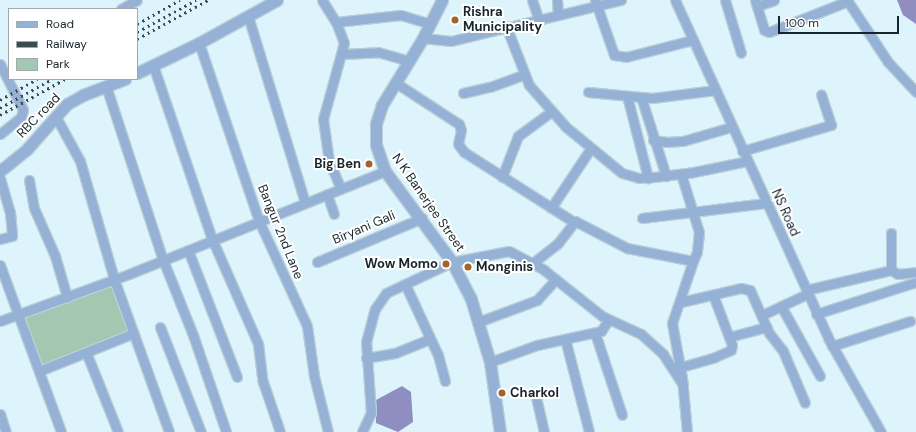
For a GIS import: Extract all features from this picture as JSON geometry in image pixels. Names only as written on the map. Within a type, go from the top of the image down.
[{"type":"street","points":[[123,8],[137,0]]},
{"type":"street","points":[[138,72],[199,43],[277,0]]},
{"type":"street","points":[[322,0],[336,22],[344,43],[343,54],[323,119],[329,161],[341,189]]},
{"type":"street","name":"N K Banerjee Street","points":[[442,0],[410,61],[382,106],[376,124],[376,145],[386,171],[422,218],[452,262],[471,300],[490,362],[500,432]]},
{"type":"street","points":[[532,0],[539,20]]},
{"type":"street","points":[[557,0],[558,14]]},
{"type":"street","points":[[423,38],[451,41],[506,26],[539,20],[596,3],[621,0]]},
{"type":"street","name":"NS Road","points":[[675,0],[816,314],[832,346],[881,432]]},
{"type":"street","points":[[725,0],[741,53]]},
{"type":"street","points":[[774,0],[756,3],[764,30],[769,32],[847,0],[888,62],[916,92]]},
{"type":"street","points":[[596,3],[614,56],[626,56],[692,40]]},
{"type":"street","points":[[336,22],[401,15],[430,24]]},
{"type":"street","points":[[248,16],[305,203]]},
{"type":"street","points":[[506,26],[529,85],[566,127],[622,174],[629,177],[648,178],[681,174],[747,161]]},
{"type":"street","name":"Bangur 2nd Lane","points":[[199,43],[260,221],[307,326],[314,376],[328,432]]},
{"type":"street","points":[[343,54],[378,52],[410,61]]},
{"type":"street","points":[[0,64],[7,73]]},
{"type":"street","points":[[153,65],[212,239],[258,344],[263,382],[280,432]]},
{"type":"street","points":[[463,93],[490,87],[525,74]]},
{"type":"street","points":[[0,134],[21,117],[23,110],[10,80]]},
{"type":"street","name":"RBC road","points":[[0,171],[27,149],[67,104],[122,80]]},
{"type":"street","points":[[396,83],[455,120],[461,128],[458,144],[460,148],[502,177],[574,222],[628,248],[693,261]]},
{"type":"street","points":[[106,86],[163,260],[193,334],[226,432]]},
{"type":"street","points":[[588,92],[652,98],[715,90]]},
{"type":"street","points":[[742,151],[831,125],[821,95]]},
{"type":"street","points":[[627,96],[648,178]]},
{"type":"street","points":[[642,97],[653,140],[666,176]]},
{"type":"street","points":[[502,177],[518,136],[552,111]]},
{"type":"street","points":[[56,117],[80,161],[114,279],[169,432]]},
{"type":"street","points":[[653,140],[667,142],[683,141],[731,127]]},
{"type":"street","points":[[551,208],[591,148]]},
{"type":"street","points":[[0,322],[163,260],[212,239],[386,171]]},
{"type":"street","points":[[681,174],[698,232],[697,252],[681,302],[672,323],[681,367],[687,432]]},
{"type":"street","points":[[0,178],[10,212],[12,236],[0,239]]},
{"type":"street","points":[[29,180],[34,208],[55,256],[67,297]]},
{"type":"street","points":[[327,194],[334,214]]},
{"type":"street","points":[[642,218],[766,203]]},
{"type":"street","name":"Biryani Gali","points":[[317,262],[422,218]]},
{"type":"street","points":[[534,262],[558,243],[574,222]]},
{"type":"street","points":[[890,270],[891,233]]},
{"type":"street","points":[[188,250],[237,377]]},
{"type":"street","points":[[362,432],[371,413],[366,342],[376,307],[388,291],[452,262],[510,251],[534,262],[609,319],[635,330],[659,349],[683,385]]},
{"type":"street","points":[[1,270],[19,315],[61,432]]},
{"type":"street","points":[[762,315],[807,292],[890,270],[898,274],[916,272]]},
{"type":"street","points":[[478,322],[537,300],[556,279]]},
{"type":"street","points":[[816,314],[916,282]]},
{"type":"street","points":[[405,284],[430,339],[445,382]]},
{"type":"street","points":[[681,302],[746,288],[754,295],[767,327],[783,351],[805,403]]},
{"type":"street","points":[[681,367],[727,353],[732,345],[713,295]]},
{"type":"street","points":[[782,306],[820,376]]},
{"type":"street","points":[[490,362],[537,345],[595,333],[606,327],[609,319]]},
{"type":"street","points":[[832,346],[871,331],[910,321]]},
{"type":"street","points":[[728,337],[767,327]]},
{"type":"street","points":[[160,328],[201,432]]},
{"type":"street","points":[[39,371],[134,333]]},
{"type":"street","points":[[595,333],[622,414]]},
{"type":"street","points":[[366,358],[395,353],[430,339]]},
{"type":"street","points":[[565,339],[589,432]]},
{"type":"street","points":[[86,352],[118,432]]},
{"type":"street","points":[[535,393],[544,432]]},
{"type":"street","points":[[0,414],[6,432]]},
{"type":"green space","points":[[114,279],[134,334],[38,368],[18,314]]},
{"type":"shaded area","points":[[897,0],[916,0],[916,24],[903,15]]},
{"type":"shaded area","points":[[402,386],[411,392],[413,422],[398,432],[376,423],[376,400]]},
{"type":"railway","points":[[138,23],[180,0]]},
{"type":"railway","points":[[138,31],[196,0]]},
{"type":"railway","points":[[138,38],[208,0]]},
{"type":"railway","points":[[0,100],[35,80]]},
{"type":"railway","points":[[0,108],[50,80]]},
{"type":"railway","points":[[0,115],[63,80]]},
{"type":"place","name":"Rishra Municipality","points":[[455,20]]},
{"type":"place","name":"Big Ben","points":[[369,164]]},
{"type":"place","name":"Wow Momo","points":[[446,264]]},
{"type":"place","name":"Monginis","points":[[468,267]]},
{"type":"place","name":"Charkol","points":[[502,393]]}]
